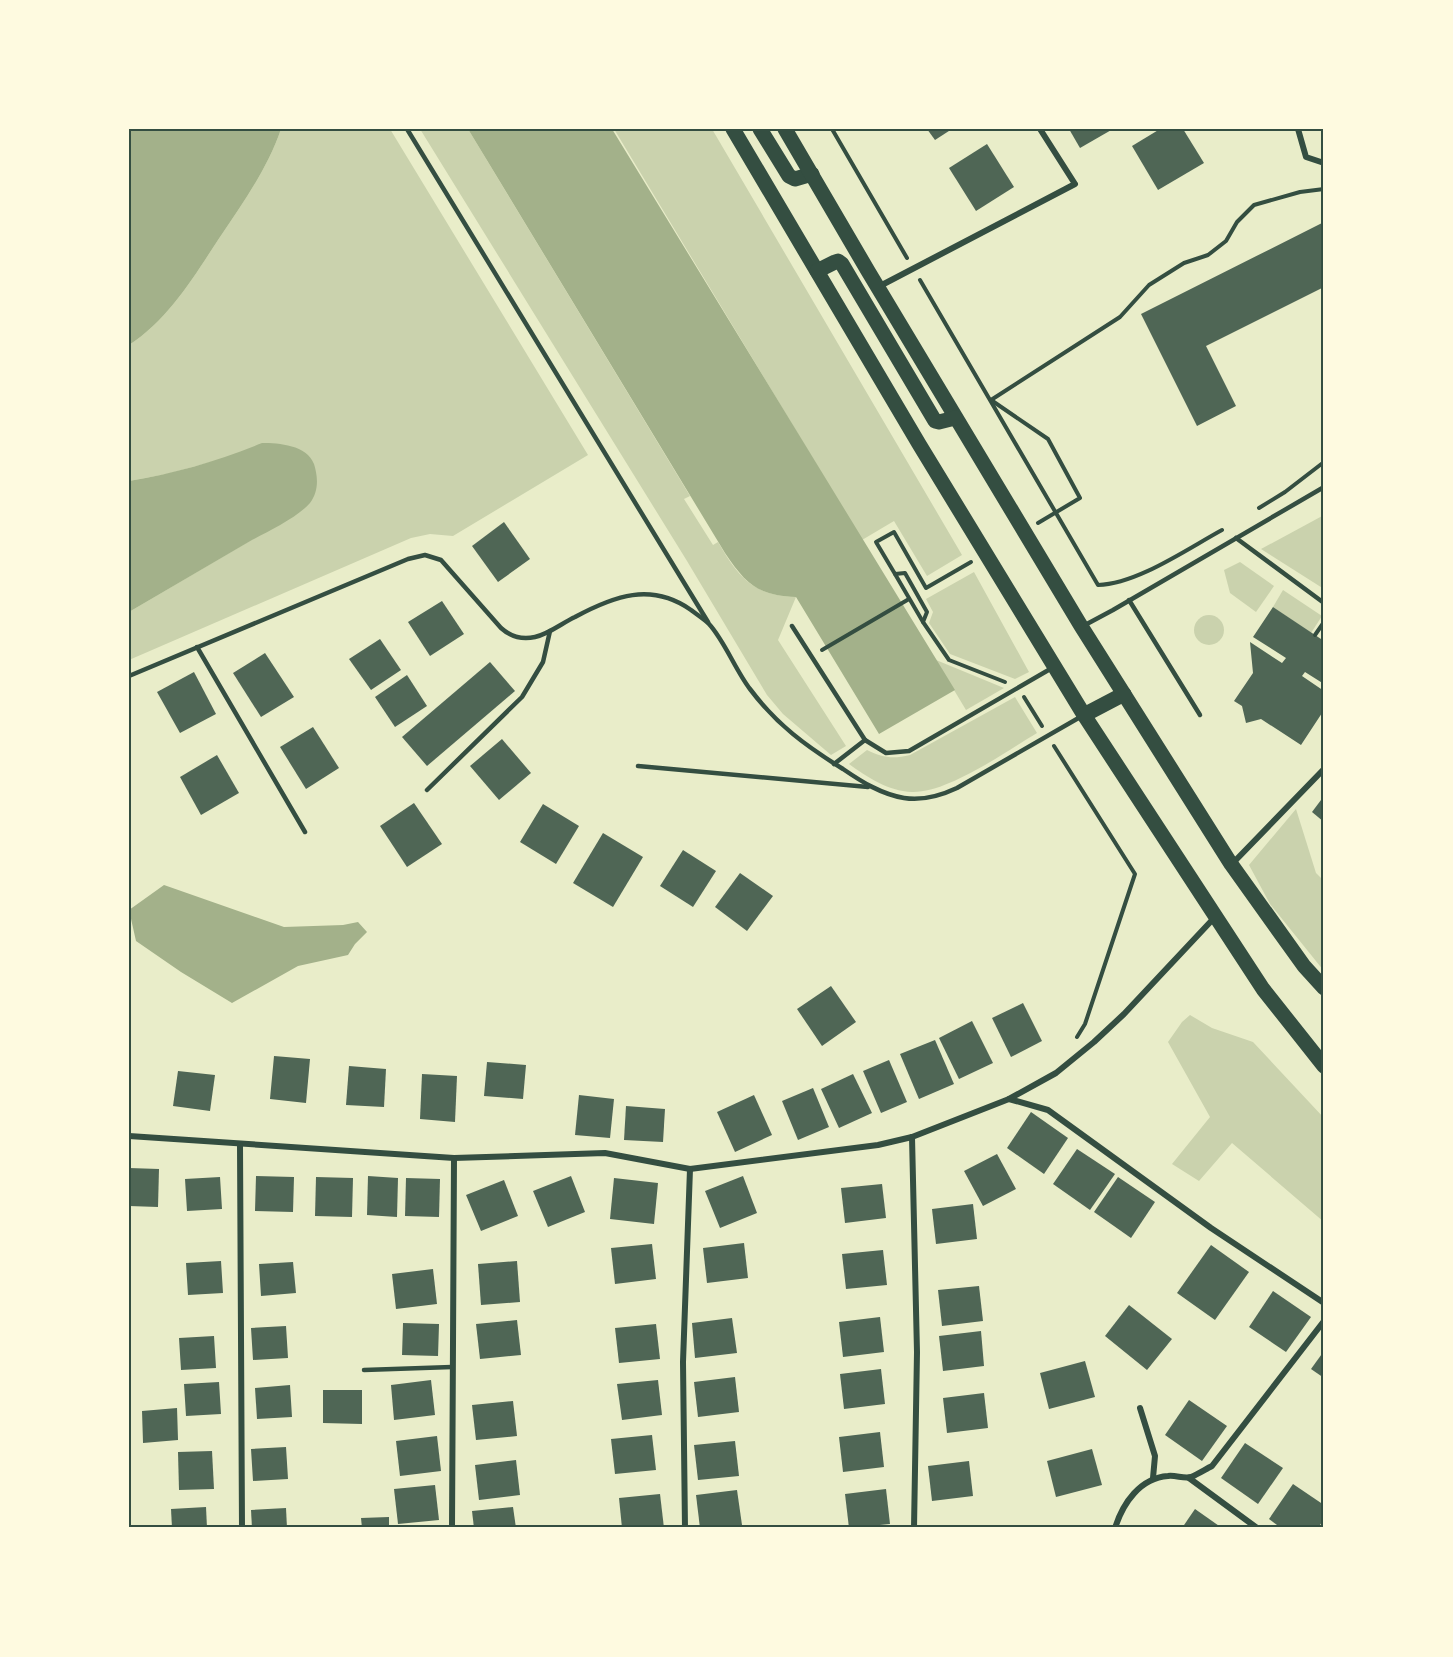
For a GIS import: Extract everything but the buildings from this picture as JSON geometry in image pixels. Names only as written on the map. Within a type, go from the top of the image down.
[{"type":"main road","points":[[734,129],[919,444],[1084,715],[1263,989],[1324,1066]]},
{"type":"main road","points":[[760,129],[789,176],[795,179],[812,174]]},
{"type":"main road","points":[[785,129],[955,418],[1081,626],[1231,864],[1304,966],[1324,988]]},
{"type":"main road","points":[[817,271],[838,261],[842,264],[935,421],[955,418]]},
{"type":"main road","points":[[1084,715],[1124,694]]},
{"type":"street","points":[[878,288],[1075,184],[1040,129]]},
{"type":"street","points":[[1298,129],[1306,157],[1324,163]]},
{"type":"street","points":[[1231,864],[1324,769]]},
{"type":"street","points":[[129,1136],[454,1158],[605,1153],[690,1169],[878,1145],[912,1137],[1009,1099],[1056,1072],[1094,1042],[1166,971],[1215,917]]},
{"type":"street","points":[[1009,1099],[1048,1110],[1211,1228],[1324,1303]]},
{"type":"street","points":[[912,1137],[917,1352],[914,1528]]},
{"type":"street","points":[[240,1145],[242,1528]]},
{"type":"street","points":[[452,1528],[454,1158]]},
{"type":"street","points":[[685,1528],[683,1362],[690,1169]]},
{"type":"street","points":[[1189,1478],[1212,1466],[1324,1321]]},
{"type":"street","points":[[1140,1408],[1155,1456],[1153,1478]]},
{"type":"street","points":[[1115,1528],[1132,1494],[1153,1478],[1170,1476],[1189,1478],[1257,1528]]},
{"type":"lane","points":[[407,129],[749,687],[771,715],[791,734],[871,788]]},
{"type":"lane","points":[[1081,626],[1324,487]]},
{"type":"lane","points":[[1236,538],[1324,603]]},
{"type":"lane","points":[[129,676],[408,559],[425,555],[441,560],[509,635],[535,638],[599,606],[639,594],[654,594],[672,599],[709,624]]},
{"type":"lane","points":[[1129,600],[1200,715]]},
{"type":"lane","points":[[792,626],[865,740],[886,753],[909,751],[1055,666]]},
{"type":"lane","points":[[427,790],[522,697],[543,662],[550,631]]},
{"type":"lane","points":[[197,647],[305,832]]},
{"type":"lane","points":[[638,766],[871,788],[905,798],[923,799],[940,796],[957,788],[1084,715]]},
{"type":"lane","points":[[834,764],[865,740]]},
{"type":"lane","points":[[364,1370],[452,1367]]},
{"type":"path","points":[[991,400],[1120,318],[1149,285],[1184,263],[1208,255],[1226,241],[1237,222],[1254,205],[1300,192],[1324,189]]},
{"type":"path","points":[[991,400],[1048,439],[1080,498],[1029,528]]},
{"type":"path","points":[[991,400],[1098,585],[1111,585],[1139,575],[1225,528]]},
{"type":"path","points":[[1252,512],[1285,492],[1324,462]]},
{"type":"path","points":[[977,558],[926,588],[894,532],[876,542],[948,660],[1018,687],[1135,874],[1085,1024],[1073,1043]]},
{"type":"path","points":[[895,574],[904,573],[927,612],[923,622]]},
{"type":"path","points":[[821,651],[909,599]]},
{"type":"path","points":[[1315,635],[1324,622]]},
{"type":"shaded area","points":[[129,129],[281,129],[269,159],[253,186],[189,283],[168,311],[129,345]]},
{"type":"shaded area","points":[[281,129],[390,129],[588,455],[453,536],[430,534],[411,538],[129,660],[129,612],[297,513],[226,458],[167,474],[129,481],[129,345],[168,311],[189,283],[253,186],[269,159]]},
{"type":"shaded area","points":[[420,129],[468,129],[690,496],[684,499],[713,545],[718,542],[733,566],[758,588],[781,596],[796,597],[778,640],[846,746],[831,755],[783,714],[767,695],[687,561]]},
{"type":"shaded area","points":[[468,129],[612,129],[955,690],[879,734],[796,597],[771,594],[754,586],[739,573]]},
{"type":"shaded area","points":[[614,129],[712,129],[962,555],[927,576],[894,521],[862,540]]},
{"type":"shaded area","points":[[262,443],[292,446],[310,458],[314,464],[317,484],[310,503],[283,523],[129,612],[129,481],[197,466]]},
{"type":"shaded area","points":[[1324,515],[1324,589],[1261,549]]},
{"type":"shaded area","points":[[1240,562],[1274,586],[1256,612],[1230,593],[1224,570]]},
{"type":"shaded area","points":[[974,572],[1029,672],[1015,679],[950,654],[929,623],[933,612],[926,599]]},
{"type":"shaded area","points":[[1283,590],[1322,616],[1311,633],[1273,607]]},
{"type":"shaded area","points":[[1209,615],[1215,616],[1223,624],[1223,636],[1215,644],[1209,645],[1203,644],[1195,636],[1194,630],[1195,624],[1203,616]]},
{"type":"shaded area","points":[[936,660],[1004,688],[966,710]]},
{"type":"shaded area","points":[[1015,697],[1037,733],[976,770],[942,786],[926,791],[903,791],[886,786],[849,764],[867,750],[888,757],[910,755]]},
{"type":"shaded area","points":[[1296,809],[1316,873],[1324,881],[1324,971],[1270,904],[1249,865]]},
{"type":"shaded area","points":[[164,885],[284,927],[343,925],[358,922],[367,932],[348,955],[298,966],[232,1003],[136,941],[129,910]]},
{"type":"shaded area","points":[[1190,1015],[1212,1028],[1253,1042],[1324,1118],[1324,1222],[1232,1143],[1199,1181],[1172,1164],[1210,1117],[1168,1042]]}]
